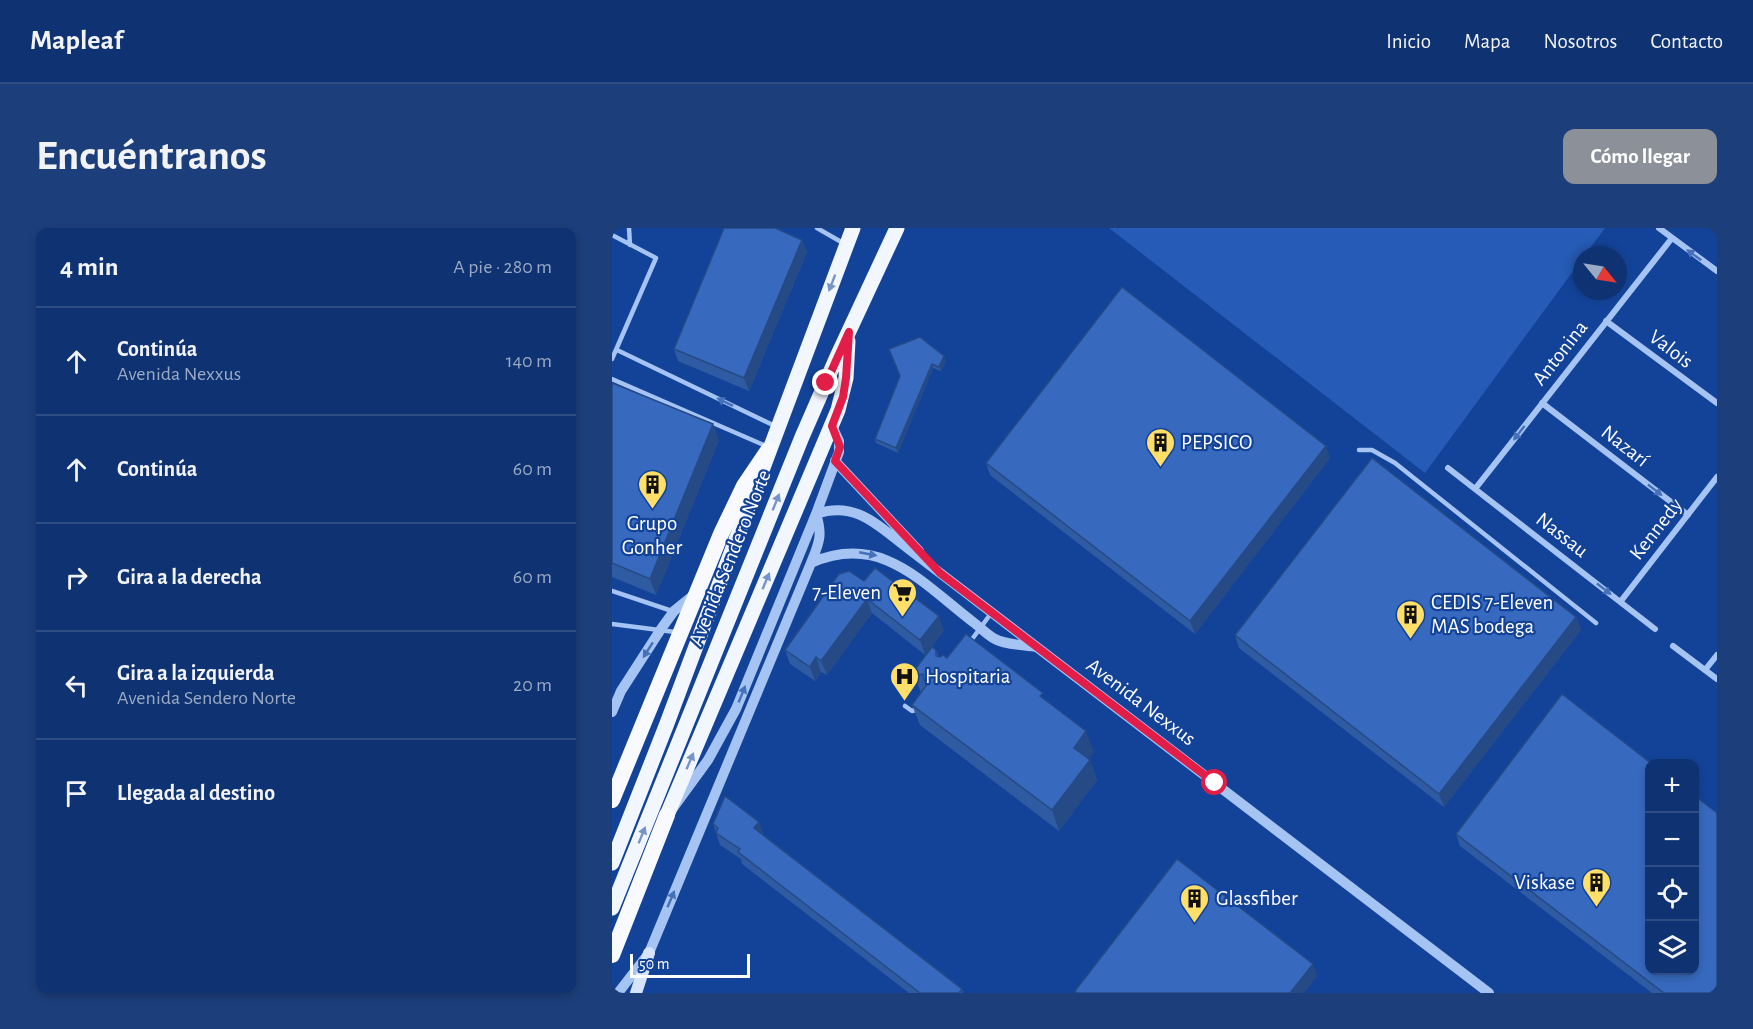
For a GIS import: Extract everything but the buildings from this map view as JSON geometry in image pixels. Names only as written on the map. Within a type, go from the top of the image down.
[{"type":"highway","points":[[612,800],[681,634],[682,613],[699,590],[721,534],[744,486],[770,448]]},
{"type":"highway","points":[[612,955],[667,815]]},
{"type":"main road","name":"Avenida Sendero Norte","points":[[612,862],[734,549],[853,228]]},
{"type":"main road","name":"Avenida Sendero Norte","points":[[612,908],[802,437],[897,228]]},
{"type":"main road","points":[[667,815],[832,426],[845,387],[849,332]]},
{"type":"main road","points":[[636,993],[649,953]]},
{"type":"street","points":[[1659,228],[1717,271]]},
{"type":"street","name":"Antonina","points":[[1474,489],[1672,238]]},
{"type":"street","name":"Valois","points":[[1606,321],[1717,403]]},
{"type":"street","name":"Nazarí","points":[[1542,403],[1688,514]]},
{"type":"street","points":[[667,815],[683,797],[708,760],[736,709],[816,514],[840,447],[832,426]]},
{"type":"street","points":[[835,461],[940,573]]},
{"type":"street","name":"Nassau","points":[[1448,468],[1655,628]]},
{"type":"street","name":"Kennedy","points":[[1621,601],[1717,477]]},
{"type":"street","points":[[816,514],[844,509],[864,516],[940,573]]},
{"type":"street","points":[[618,993],[649,953],[811,563],[821,532],[816,514]]},
{"type":"street","points":[[811,563],[837,553],[856,552],[880,556],[905,570],[996,640],[1038,648]]},
{"type":"street","name":"Avenida Nexxus","points":[[940,573],[1489,993]]},
{"type":"street","points":[[612,712],[621,691],[661,629],[682,613]]},
{"type":"street","points":[[1673,646],[1717,678]]},
{"type":"street","points":[[1706,670],[1717,655]]},
{"type":"lane","points":[[629,228],[630,245]]},
{"type":"lane","points":[[817,228],[846,245]]},
{"type":"lane","points":[[612,235],[656,258],[612,359]]},
{"type":"lane","points":[[617,350],[778,427]]},
{"type":"lane","points":[[612,379],[770,448]]},
{"type":"lane","points":[[1359,450],[1371,450],[1395,463],[1596,623]]},
{"type":"lane","points":[[612,591],[682,613]]},
{"type":"lane","points":[[967,646],[992,612]]},
{"type":"lane","points":[[612,624],[661,629],[681,634]]},
{"type":"lane","points":[[905,706],[915,711],[924,704]]},
{"type":"shaded area","points":[[1109,228],[1605,228],[1592,246],[1573,246],[1573,271],[1425,473]]},
{"type":"place","name":"PEPSICO","points":[[1160,468]]},
{"type":"place","name":"Grupo Gonher","points":[[652,510]]},
{"type":"place","name":"7-Eleven","points":[[902,618]]},
{"type":"place","name":"CEDIS 7-Eleven MAS bodega","points":[[1410,640]]},
{"type":"place","name":"Hospitaria","points":[[904,702]]},
{"type":"place","name":"Viskase","points":[[1596,908]]},
{"type":"place","name":"Glassfiber","points":[[1195,924]]},
{"type":"route","points":[[826,383],[849,332],[843,397],[832,426],[837,434],[840,447],[835,461],[940,573],[1215,783]]}]
